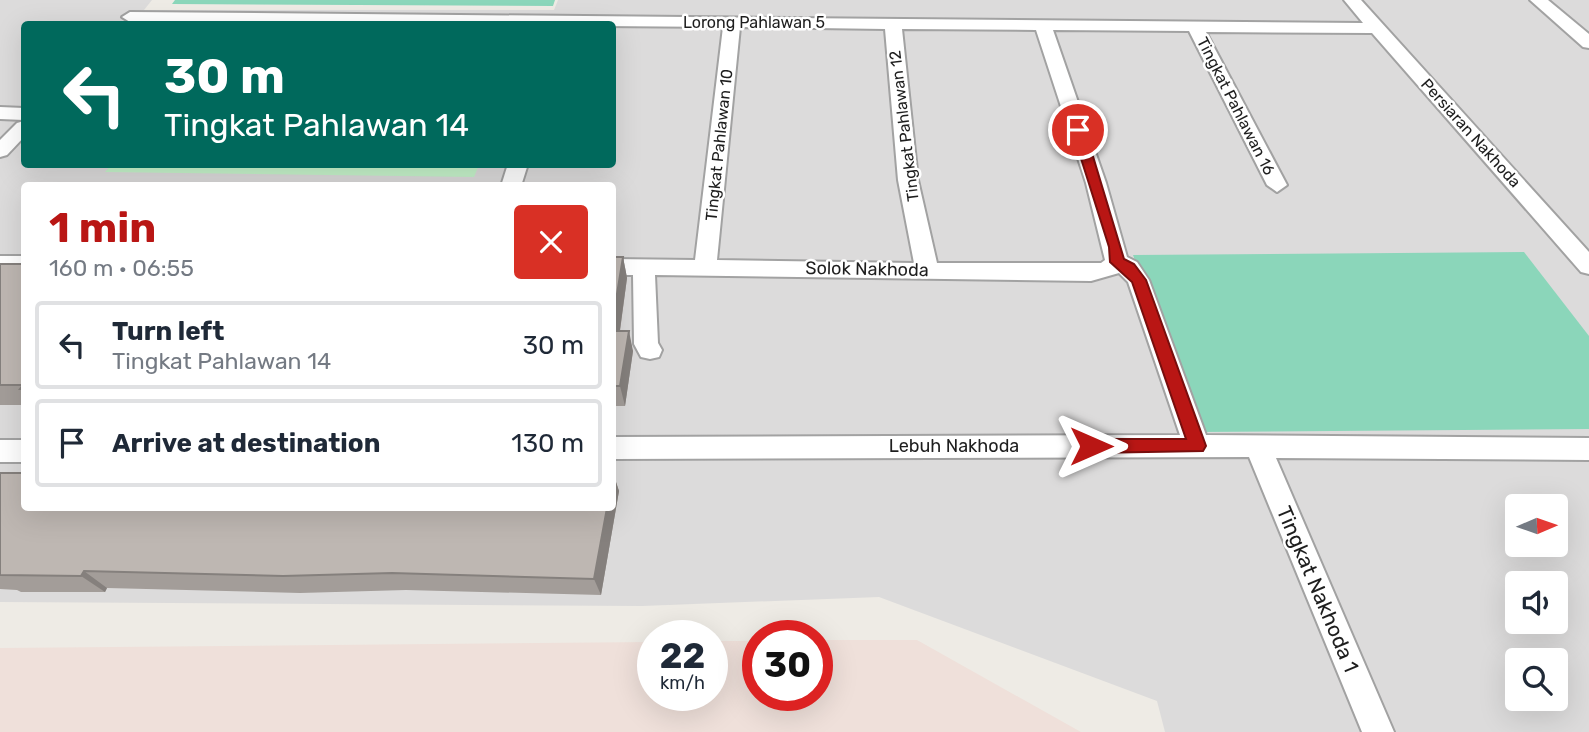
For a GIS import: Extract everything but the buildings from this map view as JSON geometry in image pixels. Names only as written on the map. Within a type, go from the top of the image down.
[{"type":"street","points":[[126,21],[146,0]]},
{"type":"street","points":[[568,21],[575,0]]},
{"type":"street","name":"Persiaran Nakhoda","points":[[1352,0],[1589,266]]},
{"type":"street","points":[[1538,0],[1589,43]]},
{"type":"street","name":"Tingkat Pahlawan 10","points":[[705,267],[732,22]]},
{"type":"street","name":"Lorong Pahlawan 5","points":[[616,23],[1377,28]]},
{"type":"street","name":"Tingkat Pahlawan 12","points":[[893,24],[908,180],[927,270]]},
{"type":"street","points":[[1044,25],[1104,209],[1117,262],[1129,268],[1139,280],[1197,446]]},
{"type":"street","name":"Tingkat Pahlawan 16","points":[[1195,26],[1277,185]]},
{"type":"street","points":[[0,113],[21,114]]},
{"type":"street","points":[[0,151],[21,130]]},
{"type":"street","name":"Solok Nakhoda","points":[[616,267],[1091,274],[1108,270],[1117,262]]},
{"type":"street","points":[[0,264],[21,264]]},
{"type":"street","points":[[644,267],[646,344],[650,350]]},
{"type":"street","name":"Lebuh Nakhoda","points":[[616,448],[1258,446],[1589,449]]},
{"type":"street","name":"Tingkat Nakhoda 1","points":[[1258,446],[1378,732]]},
{"type":"street","points":[[0,451],[21,451]]},
{"type":"shaded area","points":[[0,0],[152,0],[144,10],[554,10],[558,0],[1589,0],[1589,732],[1165,732],[1157,701],[879,597],[642,606],[0,602]]},
{"type":"shaded area","points":[[833,640],[917,640],[1081,732],[0,732],[0,648],[637,642],[637,711],[728,711],[728,641],[742,641],[742,711],[833,711]]},
{"type":"green space","points":[[175,0],[555,0],[553,6],[172,4]]},
{"type":"green space","points":[[108,168],[478,168],[474,177],[105,172]]},
{"type":"green space","points":[[1524,252],[1589,336],[1589,429],[1197,432],[1133,255]]},
{"type":"route","points":[[1078,130],[1116,247],[1117,262],[1129,268],[1139,280],[1197,446],[1091,446]]}]
